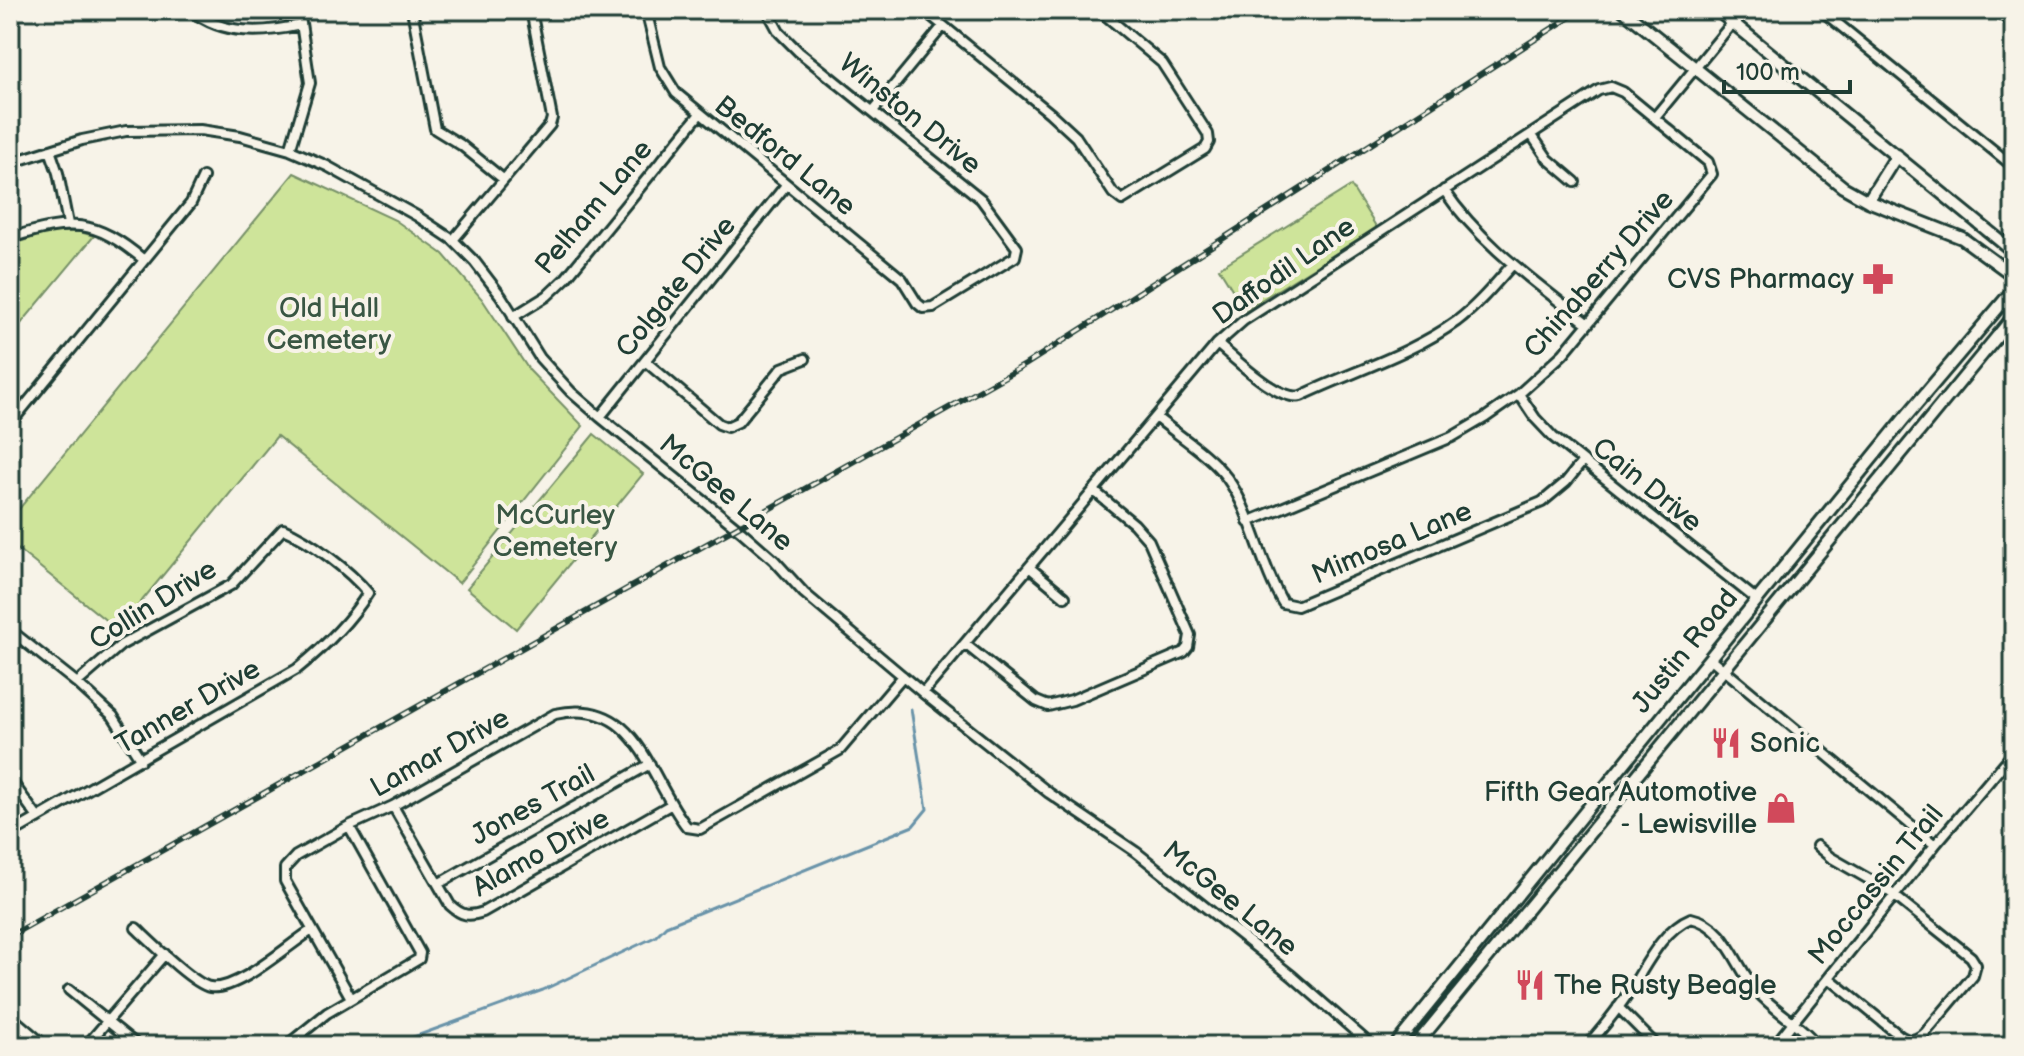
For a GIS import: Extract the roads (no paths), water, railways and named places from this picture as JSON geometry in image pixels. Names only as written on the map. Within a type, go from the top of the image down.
[{"type":"main road","points":[[1623,10],[1822,171],[1868,201],[1962,238],[2014,276]]},
{"type":"main road","points":[[1717,10],[2014,252]]},
{"type":"main road","points":[[1868,201],[1897,155]]},
{"type":"main road","name":"Justin Road","points":[[1395,1046],[1901,422],[2014,289]]},
{"type":"main road","name":"Justin Road","points":[[1415,1046],[2014,316]]},
{"type":"main road","points":[[1901,422],[1917,432]]},
{"type":"main road","points":[[1803,543],[1817,555]]},
{"type":"main road","points":[[1536,871],[1550,882]]},
{"type":"main road","points":[[10,1017],[44,1046]]},
{"type":"street","points":[[191,10],[210,22],[249,31],[268,32],[301,25]]},
{"type":"street","points":[[290,150],[310,83],[299,10]]},
{"type":"street","points":[[412,10],[435,129],[461,145],[503,179]]},
{"type":"street","points":[[453,240],[550,125],[552,118],[531,10]]},
{"type":"street","name":"Bedford Lane","points":[[646,10],[664,76],[676,93],[902,279],[923,308],[933,307]]},
{"type":"street","name":"Winston Drive","points":[[767,10],[784,38],[981,199],[1014,242],[1017,248],[1015,257],[933,307]]},
{"type":"street","points":[[924,10],[1076,137],[1113,193],[1122,200],[1205,149],[1209,142],[1208,134],[1162,63],[1099,10]]},
{"type":"street","points":[[1655,117],[1743,10]]},
{"type":"street","points":[[1821,10],[2014,167]]},
{"type":"street","points":[[1996,10],[2014,24]]},
{"type":"street","points":[[873,111],[943,26]]},
{"type":"street","name":"Daffodil Lane","points":[[923,693],[1217,344],[1243,321],[1607,87],[1623,92],[1712,168]]},
{"type":"street","name":"Pelham Lane","points":[[513,317],[547,296],[566,278],[699,115]]},
{"type":"street","name":"McGee Lane","points":[[10,163],[82,140],[126,131],[165,129],[240,136],[290,150],[327,166],[417,216],[453,240],[490,281],[554,375],[600,417],[741,531],[774,560],[804,593],[923,693],[1049,793],[1114,834],[1292,976],[1372,1046]]},
{"type":"street","points":[[1531,134],[1548,159],[1575,182]]},
{"type":"street","points":[[50,150],[68,224]]},
{"type":"street","name":"Chinaberry Drive","points":[[1248,522],[1452,437],[1519,394],[1563,354],[1712,174],[1712,168]]},
{"type":"street","points":[[10,424],[191,203],[203,177]]},
{"type":"street","name":"Colgate Drive","points":[[600,417],[786,185]]},
{"type":"street","points":[[1444,190],[1462,217],[1513,264],[1588,324]]},
{"type":"street","points":[[10,238],[68,224],[109,234],[144,260]]},
{"type":"street","points":[[1217,344],[1276,391],[1291,398],[1301,396],[1435,335],[1473,307],[1513,264]]},
{"type":"street","points":[[645,361],[719,424],[727,427],[738,422],[782,368],[805,359]]},
{"type":"street","name":"Cain Drive","points":[[1519,394],[1553,437],[1757,600]]},
{"type":"street","name":"Mimosa Lane","points":[[1156,417],[1226,476],[1274,588],[1283,603],[1297,606],[1542,502],[1566,482],[1583,461]]},
{"type":"street","points":[[965,644],[1036,701],[1048,706],[1072,700],[1184,652],[1190,635],[1156,552],[1134,524],[1094,491]]},
{"type":"street","name":"Tanner Drive","points":[[10,834],[297,669],[317,653],[359,608],[368,593],[296,534],[283,529]]},
{"type":"street","name":"Collin Drive","points":[[77,683],[121,645],[231,585],[283,529]]},
{"type":"street","points":[[1029,567],[1065,597]]},
{"type":"street","points":[[10,630],[113,716],[141,760]]},
{"type":"street","points":[[1711,659],[1935,845]]},
{"type":"street","name":"Lamar Drive","points":[[351,998],[285,881],[285,868],[296,856],[393,806],[555,714],[574,710],[610,718],[622,725],[650,764],[670,805],[687,827],[700,829],[840,750],[903,676]]},
{"type":"street","name":"Moccassin Trail","points":[[1774,1046],[2014,752]]},
{"type":"street","name":"Jones Trail","points":[[438,884],[650,764]]},
{"type":"street","points":[[10,779],[38,818]]},
{"type":"street","name":"Alamo Drive","points":[[393,806],[450,905],[470,917],[670,805]]},
{"type":"street","points":[[286,1046],[317,1020],[419,959],[420,953],[349,826]]},
{"type":"street","points":[[1817,846],[1894,896],[1971,957],[1976,965],[1973,976],[1925,1033],[1919,1039],[1911,1040],[1900,1036],[1829,978]]},
{"type":"street","points":[[2014,846],[2014,855]]},
{"type":"street","points":[[1587,1046],[1618,1007],[1644,966],[1673,931],[1691,918],[1701,920],[1725,942],[1756,990],[1818,1046]]},
{"type":"street","points":[[136,928],[207,987],[225,987],[240,980],[312,930]]},
{"type":"street","points":[[86,1046],[165,954]]},
{"type":"street","points":[[69,990],[138,1046]]},
{"type":"street","points":[[1618,1007],[1657,1046]]},
{"type":"waterway","points":[[389,1046],[543,990],[655,937],[666,926],[913,826],[927,809],[911,709]]},
{"type":"railway","points":[[10,936],[1025,365],[1581,10]]},
{"type":"place","name":"CVS Pharmacy","points":[[1878,279]]},
{"type":"place","name":"Sonic","points":[[1726,743]]},
{"type":"place","name":"Fifth Gear Automotive - Lewisville","points":[[1781,808]]},
{"type":"place","name":"The Rusty Beagle","points":[[1530,985]]},
{"type":"park label","name":"Old Hall Cemetery","points":[[329,324]]},
{"type":"park label","name":"McCurley Cemetery","points":[[555,531]]}]
